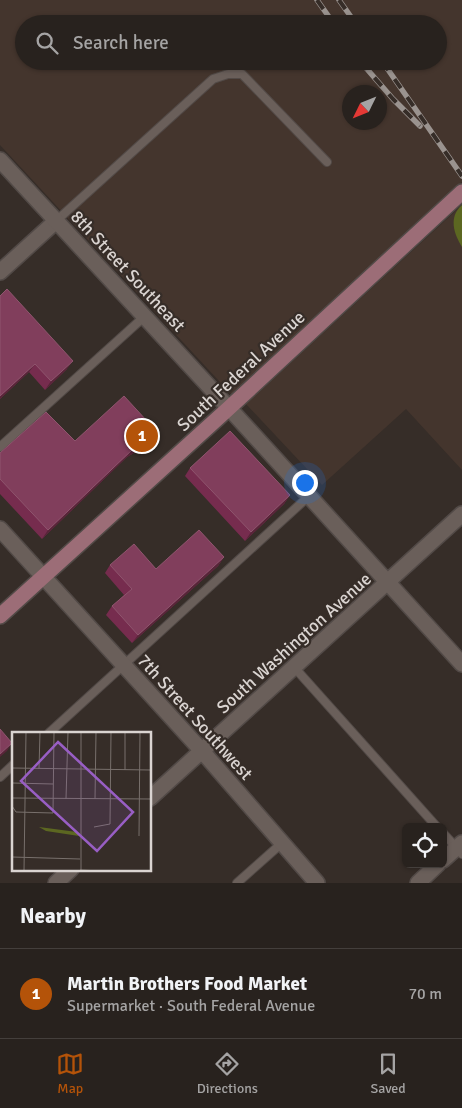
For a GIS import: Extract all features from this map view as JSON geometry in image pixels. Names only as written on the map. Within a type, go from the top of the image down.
[{"type":"main road","name":"South Federal Avenue","points":[[0,616],[229,408],[462,192]]},
{"type":"street","name":"8th Street Southeast","points":[[0,160],[462,664]]},
{"type":"street","points":[[0,272],[56,221]]},
{"type":"street","name":"South Washington Avenue","points":[[151,797],[462,514]]},
{"type":"street","name":"7th Street Southwest","points":[[0,529],[202,752],[317,883]]},
{"type":"street","points":[[447,857],[460,848]]},
{"type":"street","points":[[418,883],[434,868]]},
{"type":"street","points":[[56,883],[70,870]]},
{"type":"lane","points":[[56,221],[213,79],[228,74],[242,74],[326,162]]},
{"type":"lane","points":[[0,447],[144,316]]},
{"type":"lane","points":[[50,732],[310,496]]},
{"type":"lane","points":[[294,667],[433,823]]},
{"type":"lane","points":[[0,777],[12,766]]},
{"type":"lane","points":[[447,837],[460,848]]},
{"type":"lane","points":[[238,883],[282,843]]},
{"type":"shaded area","points":[[0,0],[462,0],[462,182],[232,395],[0,145]]},
{"type":"shaded area","points":[[462,205],[462,470],[406,409],[322,485],[246,404]]},
{"type":"green space","points":[[462,205],[462,247],[455,231],[454,220]]},
{"type":"building","points":[[7,289],[73,361],[51,381],[35,364],[0,396],[0,296]]},
{"type":"building","points":[[124,396],[159,434],[133,449],[48,530],[0,479],[0,453],[46,412],[75,441]]},
{"type":"building","points":[[230,431],[290,495],[251,532],[190,468]]},
{"type":"building","points":[[199,530],[224,557],[138,635],[112,606],[132,589],[110,565],[134,544],[156,569]]},
{"type":"building","points":[[0,729],[12,743],[0,754]]},
{"type":"railway","points":[[317,0],[328,15]]},
{"type":"railway","points":[[339,0],[350,15]]},
{"type":"railway","points":[[368,70],[420,126]]},
{"type":"railway","points":[[388,70],[462,176]]},
{"type":"place","name":"Martin Brothers Food Market","points":[[142,436]]}]
